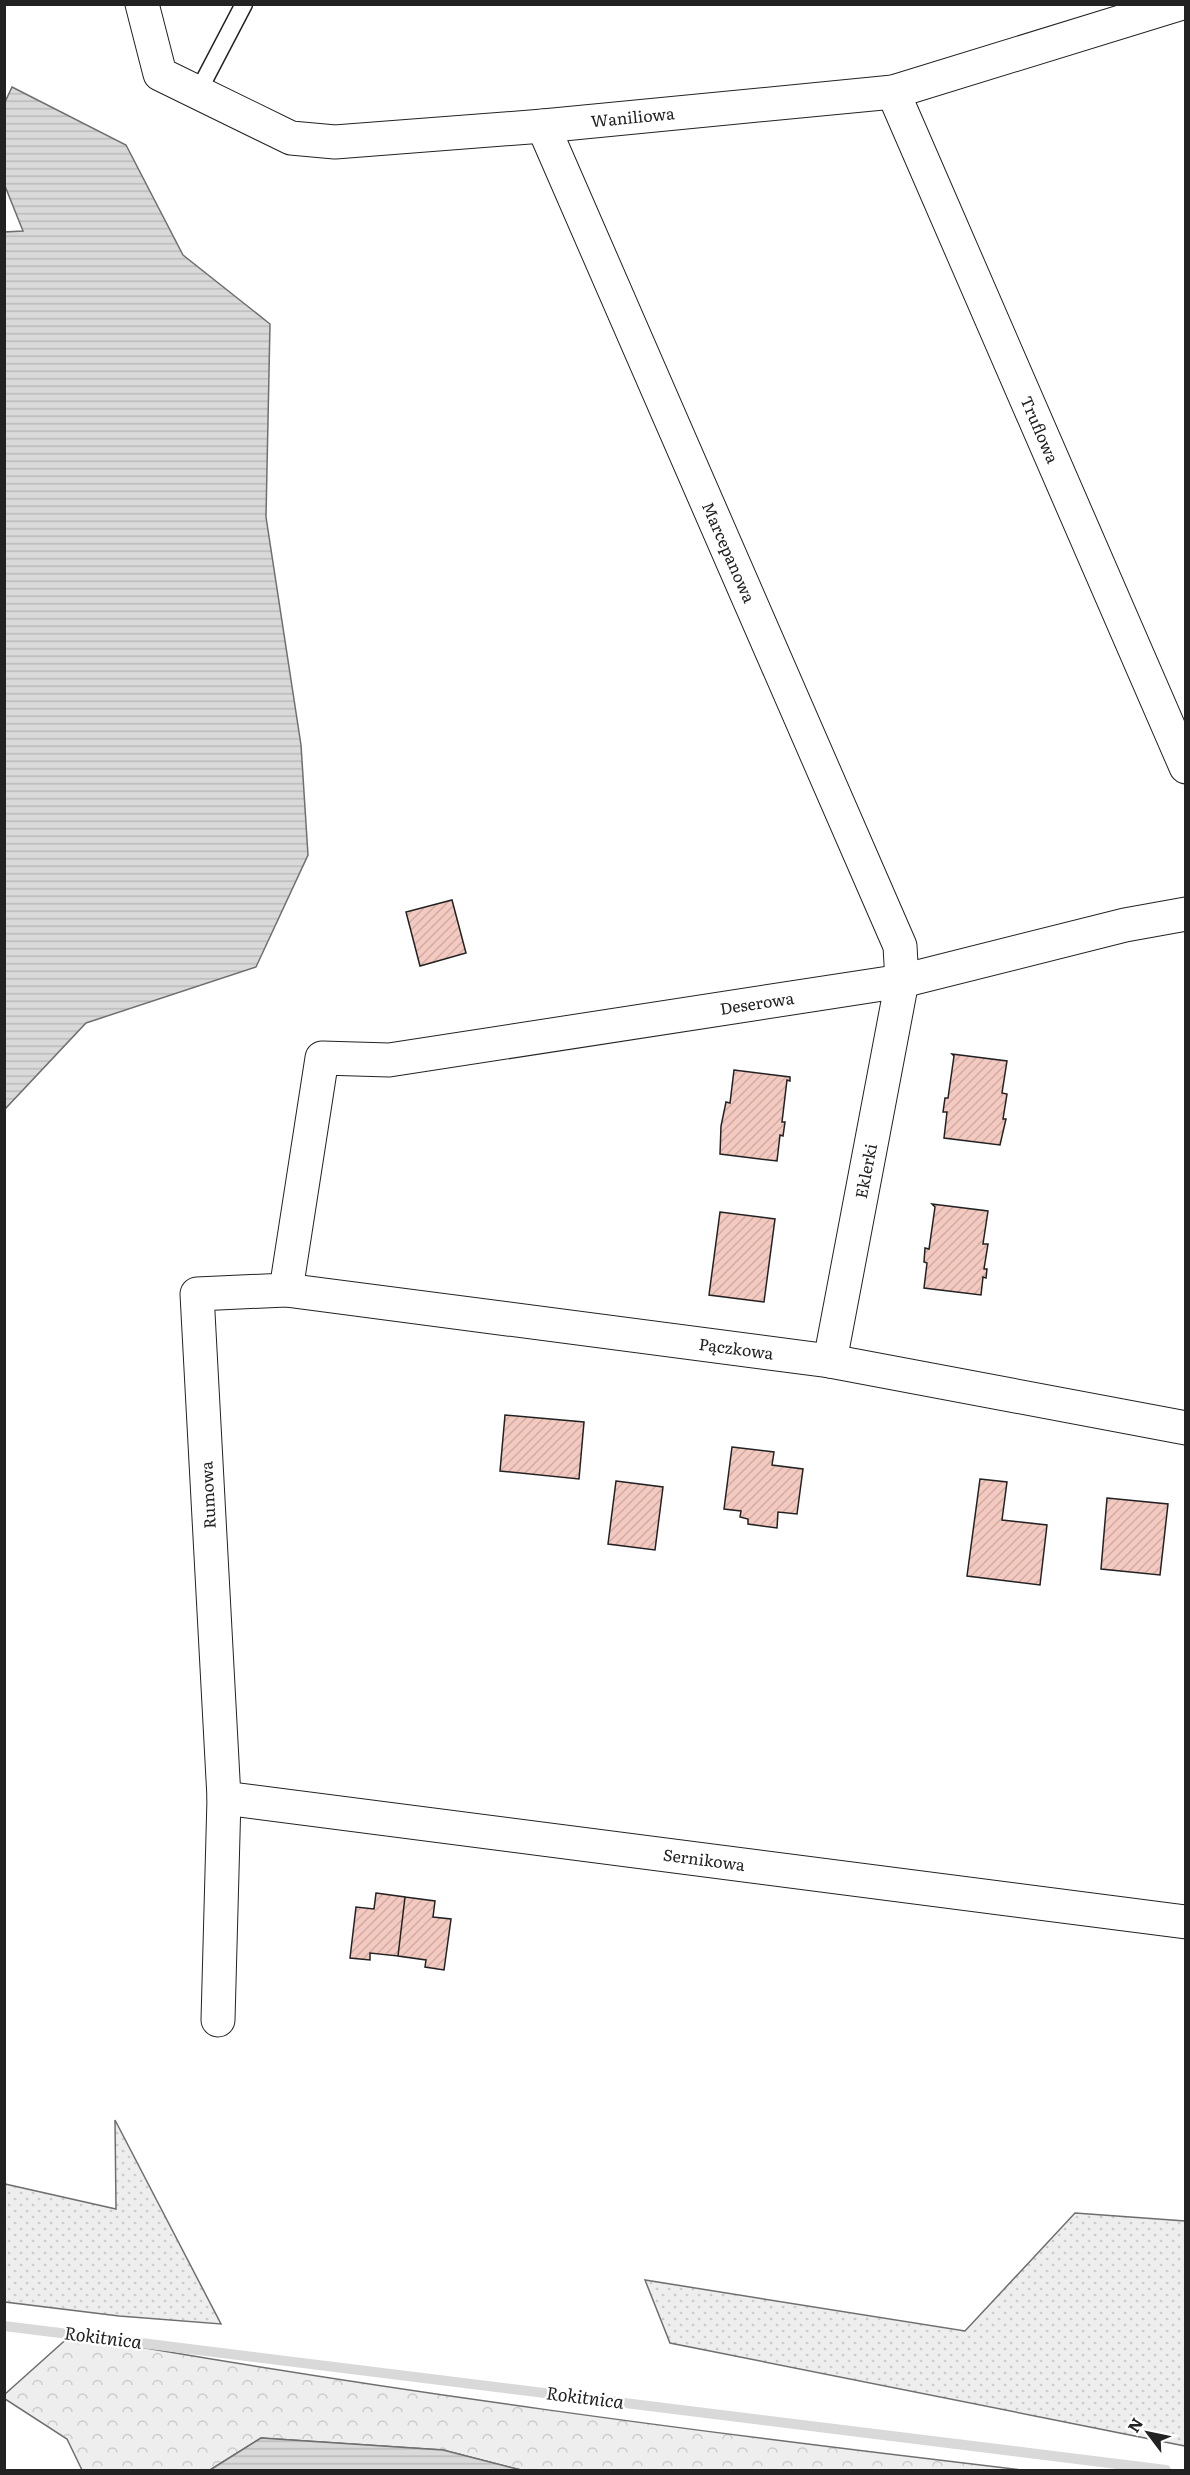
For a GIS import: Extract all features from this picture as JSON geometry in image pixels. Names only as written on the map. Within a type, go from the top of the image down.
[{"type":"street","name":"Waniliowa","points":[[142,4],[160,74],[291,138],[324,141],[543,126],[893,92],[1179,4]]},
{"type":"street","name":"Truflowa","points":[[893,92],[1185,767]]},
{"type":"street","name":"Marcepanowa","points":[[543,126],[900,946],[902,981]]},
{"type":"street","name":"Deserowa","points":[[285,1290],[322,1058],[389,1060],[902,981],[1125,925],[1185,914]]},
{"type":"street","name":"Eklerki","points":[[830,1361],[902,981]]},
{"type":"street","name":"Pączkowa","points":[[285,1290],[830,1361],[1185,1428]]},
{"type":"street","name":"Rumowa","points":[[218,2019],[224,1798],[197,1293],[285,1290]]},
{"type":"street","name":"Sernikowa","points":[[224,1798],[1185,1922]]},
{"type":"lane","points":[[198,92],[244,4]]},
{"type":"green space","points":[[115,2120],[221,2324],[119,2316],[5,2302],[5,2184],[116,2209]]},
{"type":"green space","points":[[1075,2213],[1185,2221],[1185,2446],[670,2343],[645,2280],[965,2331]]},
{"type":"green space","points":[[71,2335],[308,2375],[546,2410],[1023,2470],[521,2470],[443,2450],[261,2438],[210,2470],[82,2470],[67,2439],[5,2399],[4,2395]]},
{"type":"shaded area","points":[[12,87],[126,145],[183,255],[270,324],[266,517],[301,745],[308,855],[256,967],[86,1023],[5,1109],[4,232],[23,231],[5,186],[5,102]]},
{"type":"shaded area","points":[[261,2438],[443,2450],[521,2470],[210,2470]]},
{"type":"building","points":[[452,900],[466,953],[420,966],[406,912]]},
{"type":"building","points":[[952,1054],[1007,1061],[1002,1093],[1007,1094],[1003,1119],[1006,1119],[1000,1145],[944,1138],[947,1112],[943,1112],[945,1098],[948,1098],[954,1056]]},
{"type":"building","points":[[734,1070],[790,1077],[790,1081],[787,1080],[782,1122],[785,1122],[783,1136],[780,1135],[777,1161],[720,1154],[721,1126],[726,1102],[730,1103]]},
{"type":"building","points":[[932,1204],[988,1211],[983,1244],[988,1244],[984,1269],[987,1269],[986,1278],[983,1277],[981,1295],[924,1288],[927,1263],[924,1262],[925,1248],[929,1249],[935,1207]]},
{"type":"building","points":[[720,1212],[775,1219],[764,1302],[709,1295]]},
{"type":"building","points":[[505,1415],[584,1422],[579,1479],[500,1471]]},
{"type":"building","points":[[732,1447],[774,1452],[772,1465],[803,1469],[797,1514],[778,1512],[777,1528],[748,1524],[748,1519],[740,1517],[741,1511],[724,1509]]},
{"type":"building","points":[[980,1479],[1007,1482],[1002,1520],[1047,1525],[1040,1585],[967,1576]]},
{"type":"building","points":[[616,1481],[663,1487],[655,1550],[608,1544]]},
{"type":"building","points":[[1107,1498],[1168,1504],[1160,1575],[1101,1569]]},
{"type":"building","points":[[376,1893],[405,1897],[398,1956],[370,1953],[370,1960],[350,1958],[356,1907],[374,1909]]},
{"type":"building","points":[[405,1897],[435,1901],[433,1917],[451,1919],[444,1970],[425,1967],[426,1960],[398,1956]]},
{"type":"waterway","name":"Rokitnica","points":[[4,2326],[1166,2470]]}]
